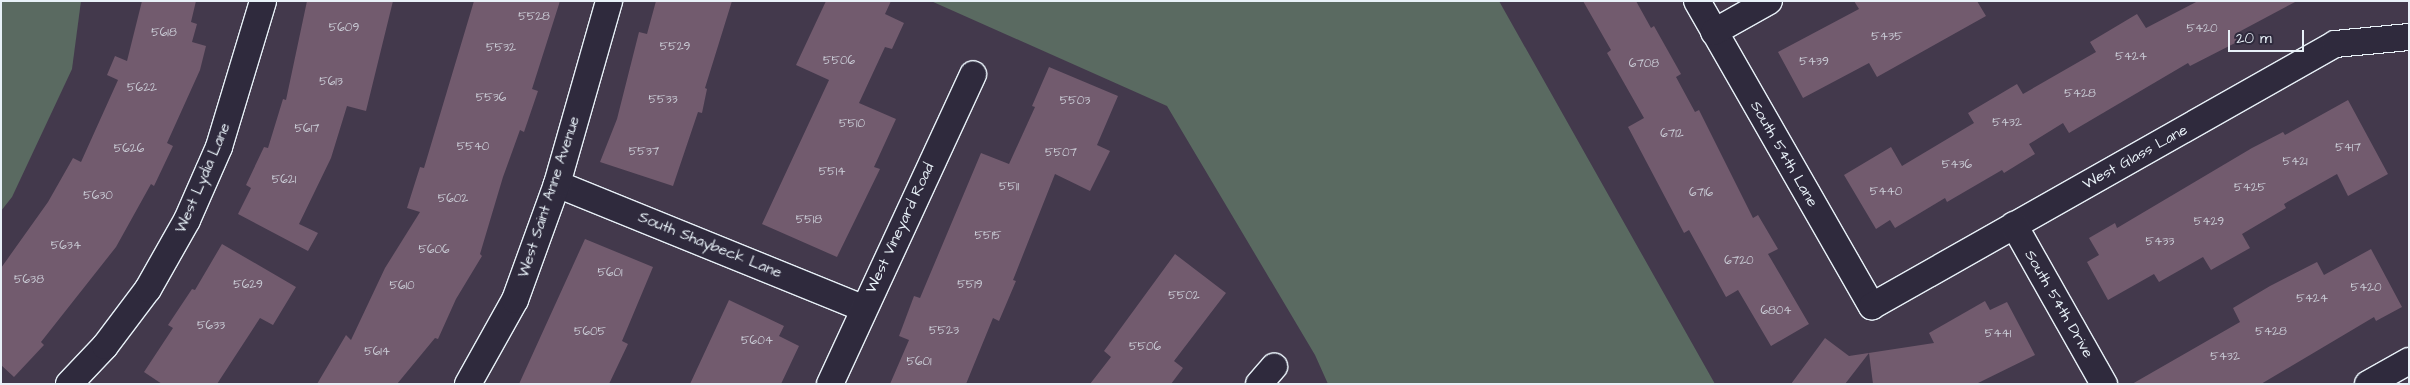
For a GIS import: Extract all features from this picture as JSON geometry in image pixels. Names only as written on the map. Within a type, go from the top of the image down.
[{"type":"street","name":"West Lydia Lane","points":[[69,384],[105,346],[148,289],[187,220],[219,148],[263,1]]},
{"type":"street","name":"West Saint Anne Avenue","points":[[468,384],[515,300],[557,184],[609,1]]},
{"type":"street","name":"South 54th Lane","points":[[1697,1],[1872,306]]},
{"type":"street","points":[[1714,32],[1769,1]]},
{"type":"street","name":"West Glass Lane","points":[[1872,306],[2335,44],[2409,37]]},
{"type":"street","name":"West Vineyard Road","points":[[830,384],[863,308],[972,74]]},
{"type":"street","name":"South Shaybeck Lane","points":[[557,184],[863,308]]},
{"type":"street","name":"South 54th Drive","points":[[2014,225],[2104,384]]},
{"type":"street","points":[[2368,384],[2409,361]]},
{"type":"green space","points":[[1,1],[81,1],[72,69],[12,197],[1,211]]},
{"type":"green space","points":[[931,1],[1499,1],[1715,384],[1328,384],[1315,355],[1167,106]]},
{"type":"building","points":[[142,1],[196,1],[191,22],[197,24],[192,42],[206,46],[200,70],[167,143],[173,146],[154,186],[151,184],[116,247],[41,342],[44,345],[14,377],[1,365],[1,268],[48,202],[73,158],[81,162],[118,80],[107,75],[115,56],[127,61]]},
{"type":"building","points":[[307,1],[393,1],[366,111],[347,106],[331,158],[299,224],[318,233],[308,251],[238,214],[251,188],[246,185],[264,147],[268,148],[283,99],[286,100]]},
{"type":"building","points":[[474,1],[560,1],[532,89],[538,91],[524,132],[520,130],[503,177],[480,254],[482,256],[456,299],[438,339],[435,338],[397,384],[317,384],[346,335],[351,340],[385,268],[420,212],[407,208],[420,167],[424,168]]},
{"type":"building","points":[[656,1],[732,1],[705,88],[707,89],[702,113],[698,112],[673,186],[600,162],[617,119],[639,32],[647,34]]},
{"type":"building","points":[[826,1],[891,1],[885,14],[904,23],[892,49],[885,47],[859,103],[896,119],[874,167],[880,169],[837,257],[762,224],[829,80],[796,65]]},
{"type":"building","points":[[1583,1],[1636,1],[1651,28],[1654,26],[1681,74],[1676,77],[1695,112],[1699,110],[1753,218],[1758,215],[1778,249],[1768,254],[1809,324],[1771,346],[1738,290],[1726,297],[1689,230],[1684,233],[1628,127],[1644,118],[1607,53],[1611,50]]},
{"type":"building","points":[[1854,1],[1977,1],[1986,16],[1877,77],[1869,63],[1803,98],[1778,52],[1859,9]]},
{"type":"building","points":[[2198,1],[2297,1],[2235,34],[2239,41],[2190,66],[2188,63],[2069,133],[2063,123],[2029,144],[2035,154],[2004,173],[2002,170],[1947,202],[1945,198],[1895,228],[1890,220],[1876,229],[1844,175],[1891,147],[1902,166],[1974,123],[1968,113],[2017,84],[2023,94],[2096,52],[2090,42],[2137,14],[2146,28]]},
{"type":"building","points":[[1049,67],[1118,96],[1097,145],[1110,151],[1090,191],[1055,174],[1013,280],[1016,281],[999,321],[993,318],[966,384],[890,384],[909,340],[899,336],[914,296],[920,298],[981,153],[1009,164],[1035,107],[1032,106]]},
{"type":"building","points":[[2348,100],[2388,174],[2348,196],[2337,174],[2284,204],[2286,208],[2242,234],[2250,248],[2211,270],[2203,257],[2159,282],[2154,274],[2108,300],[2087,262],[2099,255],[2089,238],[2115,223],[2117,228],[2252,148],[2283,132],[2285,135]]},
{"type":"building","points":[[585,239],[653,267],[622,341],[628,344],[609,384],[519,384]]},
{"type":"building","points":[[222,244],[296,287],[273,325],[260,318],[217,384],[162,384],[144,372],[173,328],[168,325],[192,289],[195,290]]},
{"type":"building","points":[[2371,249],[2402,307],[2376,321],[2374,317],[2261,384],[2132,384],[2240,322],[2233,308],[2270,286],[2317,262],[2324,275]]},
{"type":"building","points":[[1175,254],[1226,293],[1174,361],[1183,368],[1171,384],[1090,384],[1111,357],[1104,351]]},
{"type":"building","points":[[729,300],[784,326],[779,336],[799,346],[781,384],[690,384]]},
{"type":"building","points":[[1985,301],[1990,310],[2007,302],[2035,355],[1976,384],[1873,384],[1869,353],[1845,384],[1791,384],[1825,338],[1849,356],[1934,343],[1929,333]]}]
